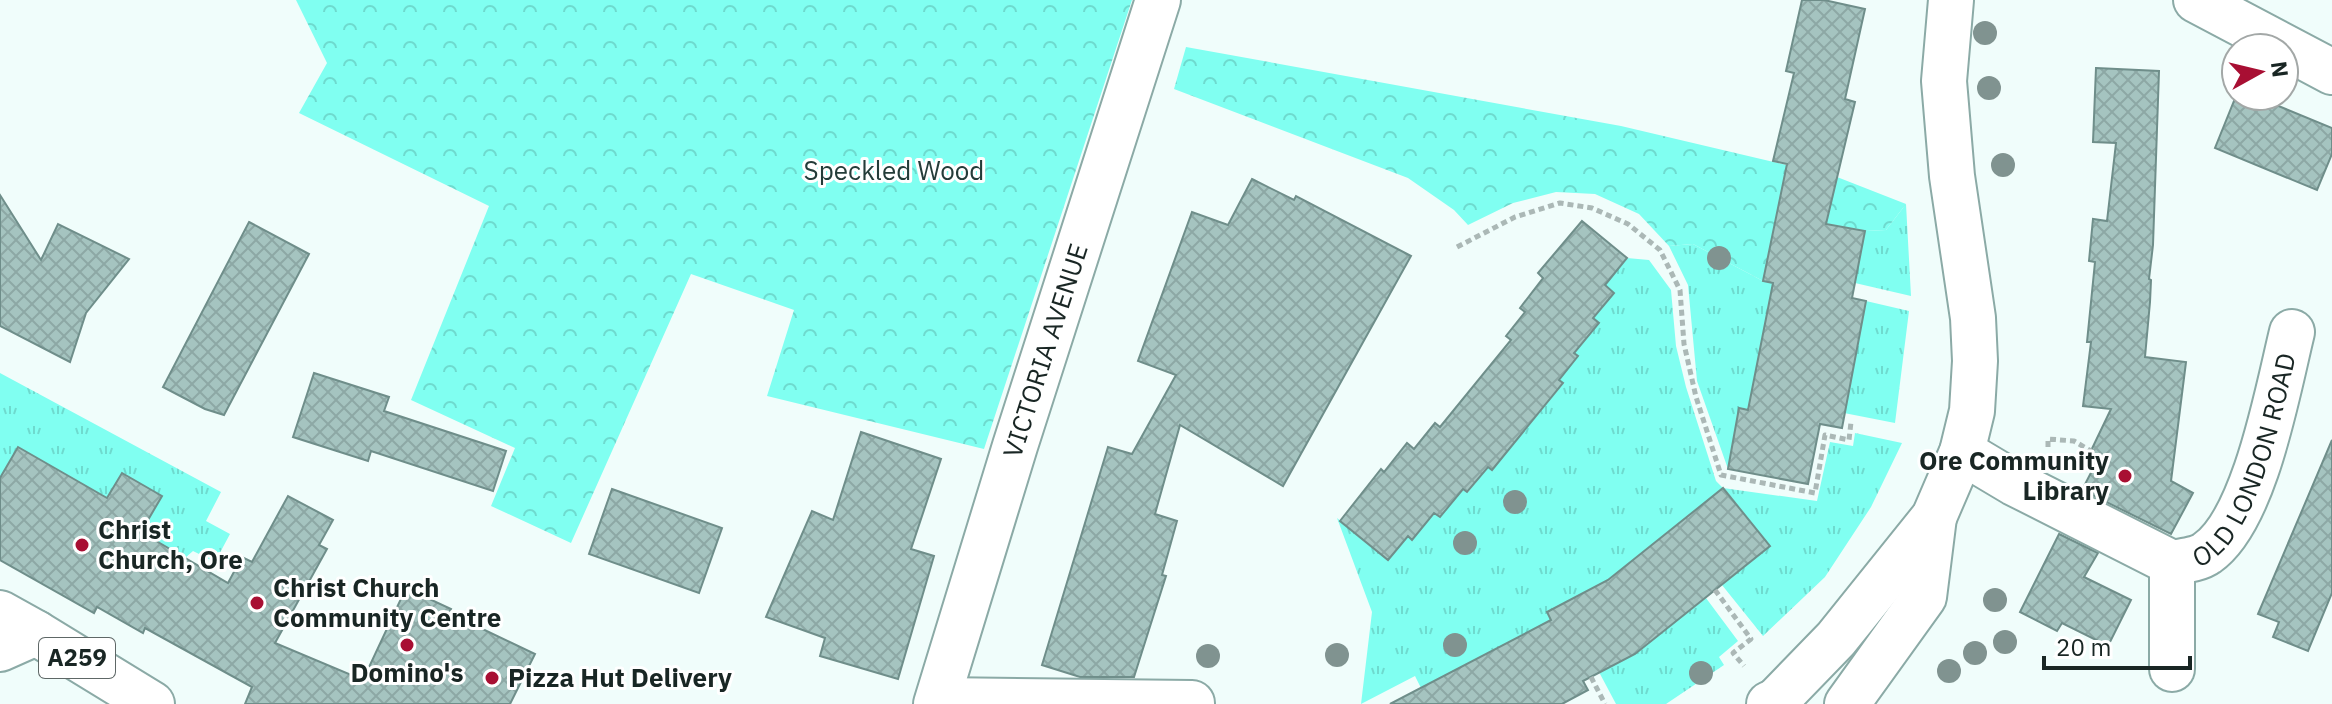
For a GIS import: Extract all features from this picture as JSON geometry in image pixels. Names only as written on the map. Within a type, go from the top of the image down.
[{"type":"main road","name":"VICTORIA AVENUE","points":[[937,702],[1015,446],[1158,0]]},
{"type":"main road","points":[[1773,703],[1804,675],[1864,607],[1934,517],[1962,452],[1972,411],[1975,361],[1973,318],[1952,176],[1944,81],[1951,0]]},
{"type":"main road","points":[[2196,0],[2332,72]]},
{"type":"main road","name":"OLD LONDON ROAD","points":[[1962,452],[2014,483],[2172,563],[2206,555],[2232,529],[2258,467],[2292,332]]},
{"type":"main road","points":[[1847,704],[1924,597],[1934,517]]},
{"type":"main road","points":[[2172,563],[2172,669]]},
{"type":"main road","name":"A259","points":[[12,632],[152,704]]},
{"type":"main road","points":[[937,702],[1192,703]]},
{"type":"path","points":[[1457,247],[1515,217],[1560,203],[1592,208],[1628,224],[1660,250],[1680,290],[1684,344],[1696,397],[1721,475],[1815,493],[1825,435],[1849,440],[1851,422]]},
{"type":"path","points":[[1715,590],[1751,639],[1733,653]]},
{"type":"path","points":[[1591,677],[1605,704]]},
{"type":"green space","name":"Speckled Wood","points":[[296,0],[1132,0],[984,449],[767,396],[794,310],[691,274],[571,543],[491,506],[515,448],[411,400],[489,206],[299,113],[327,63]]},
{"type":"green space","points":[[1186,47],[1621,126],[1837,177],[1906,204],[1886,230],[1865,231],[1777,214],[1763,281],[1693,244],[1669,246],[1639,214],[1595,194],[1556,192],[1513,203],[1468,225],[1454,210],[1408,178],[1174,89]]},
{"type":"green space","points":[[1906,204],[1911,296],[1855,283],[1865,231],[1886,230]]},
{"type":"green space","points":[[1693,244],[1763,281],[1773,283],[1748,410],[1739,409],[1728,469],[1697,381],[1688,285],[1669,246]]},
{"type":"green space","points":[[1627,258],[1649,260],[1671,290],[1676,346],[1686,387],[1716,481],[1724,488],[1614,575],[1660,634],[1706,598],[1738,641],[1719,657],[1724,665],[1666,704],[1616,704],[1599,672],[1643,649],[1607,580],[1548,612],[1551,620],[1421,688],[1415,676],[1361,704],[1372,612],[1337,518],[1388,560],[1408,536],[1412,539],[1434,513],[1440,517],[1463,489],[1468,492],[1488,467],[1492,470],[1563,384],[1559,380],[1578,356],[1574,353],[1599,323],[1593,318],[1614,293],[1605,285]]},
{"type":"green space","points":[[1866,301],[1909,311],[1895,423],[1844,413]]},
{"type":"green space","points":[[0,373],[221,492],[206,521],[230,534],[215,562],[193,551],[185,558],[141,532],[161,496],[122,473],[107,498],[18,448],[0,478]]},
{"type":"green space","points":[[1855,433],[1902,443],[1871,507],[1825,577],[1763,636],[1722,585],[1770,546],[1724,488],[1817,501],[1830,442],[1853,446]]},
{"type":"building","points":[[1802,0],[1824,0],[1865,9],[1845,99],[1855,102],[1826,224],[1865,231],[1852,298],[1866,301],[1842,428],[1820,424],[1808,484],[1728,469],[1739,408],[1748,410],[1773,283],[1763,281],[1787,164],[1773,161],[1794,73],[1786,71]]},
{"type":"building","points":[[2096,68],[2159,71],[2153,245],[2145,357],[2186,362],[2171,481],[2193,493],[2171,534],[2082,490],[2096,463],[2087,459],[2111,409],[2083,406],[2091,342],[2087,342],[2095,262],[2089,261],[2093,219],[2107,221],[2116,143],[2093,142]]},
{"type":"building","points":[[2230,112],[2293,112],[2332,128],[2332,154],[2317,190],[2215,148]]},
{"type":"building","points":[[1252,179],[1294,200],[1296,196],[1411,256],[1283,486],[1180,425],[1155,514],[1177,521],[1162,575],[1166,576],[1134,677],[1080,677],[1042,665],[1108,447],[1132,454],[1176,375],[1138,361],[1192,212],[1228,225]]},
{"type":"building","points":[[0,195],[41,260],[58,224],[129,259],[86,313],[70,362],[0,326]]},
{"type":"building","points":[[1582,221],[1627,258],[1605,285],[1614,293],[1593,318],[1599,323],[1574,353],[1578,356],[1559,380],[1563,383],[1492,470],[1488,467],[1467,492],[1463,489],[1440,517],[1434,513],[1412,540],[1408,536],[1388,560],[1340,521],[1381,469],[1384,472],[1407,443],[1414,449],[1435,423],[1440,427],[1511,340],[1506,336],[1525,312],[1520,308],[1543,278],[1538,273]]},
{"type":"building","points":[[249,222],[309,254],[224,415],[205,409],[163,387]]},
{"type":"building","points":[[314,373],[389,397],[384,411],[506,451],[493,491],[371,451],[368,461],[293,437]]},
{"type":"building","points":[[861,432],[941,459],[911,549],[934,556],[898,679],[820,656],[825,638],[766,617],[812,511],[833,520]]},
{"type":"building","points":[[2332,440],[2332,593],[2308,651],[2273,637],[2279,622],[2258,614]]},
{"type":"building","points":[[18,447],[107,498],[122,473],[162,496],[141,532],[228,583],[242,557],[252,562],[288,496],[333,520],[319,545],[327,549],[275,643],[363,680],[406,588],[451,609],[449,613],[535,654],[510,704],[245,704],[252,687],[145,628],[143,633],[97,607],[94,613],[0,560],[0,478]]},
{"type":"building","points":[[1723,488],[1770,546],[1635,654],[1583,681],[1588,690],[1562,704],[1390,704],[1551,620],[1547,612],[1608,580]]},
{"type":"building","points":[[612,489],[722,528],[699,593],[589,554]]},
{"type":"building","points":[[2059,534],[2098,553],[2084,577],[2131,600],[2108,646],[2062,623],[2057,631],[2020,612]]},
{"type":"place","name":"Ore Community Library","points":[[2125,476]]},
{"type":"place","name":"Christ Church, Ore","points":[[82,545]]},
{"type":"place","name":"Christ Church Community Centre","points":[[257,603]]},
{"type":"place","name":"Domino's","points":[[407,645]]},
{"type":"place","name":"Pizza Hut Delivery","points":[[492,678]]}]
